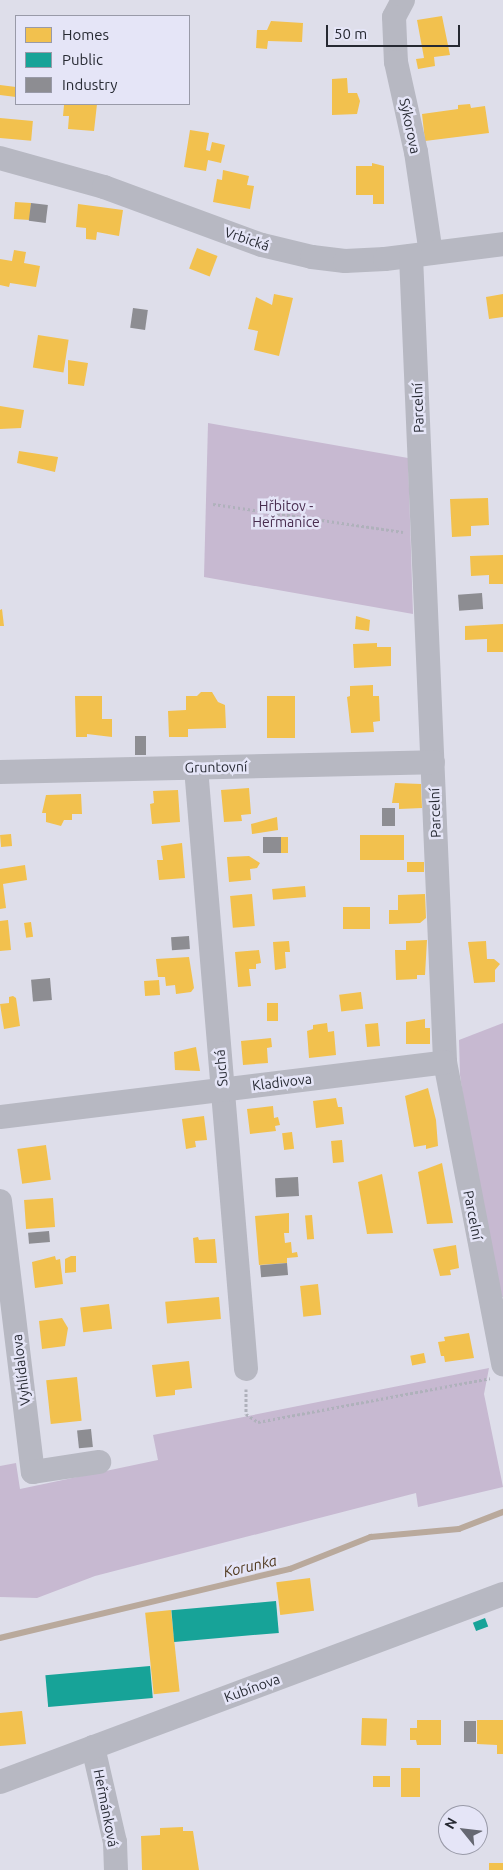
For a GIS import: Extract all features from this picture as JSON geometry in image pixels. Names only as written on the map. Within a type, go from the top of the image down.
[{"type":"street","name":"Sýkorova","points":[[403,0],[394,17],[396,62],[416,152],[421,255]]},
{"type":"street","name":"Vrbická","points":[[0,158],[104,187],[284,251],[345,261],[421,255],[503,244]]},
{"type":"street","name":"Parcelní","points":[[421,255],[423,535],[446,1062],[498,1371]]},
{"type":"street","name":"Gruntovní","points":[[0,772],[433,762]]},
{"type":"street","name":"Suchá","points":[[196,768],[246,1369]]},
{"type":"street","name":"Kladivova","points":[[0,1117],[446,1062]]},
{"type":"street","name":"Vyhlídalova","points":[[0,1201],[33,1472],[99,1462]]},
{"type":"street","name":"Kubínova","points":[[0,1782],[503,1594]]},
{"type":"street","name":"Heřmánková","points":[[93,1747],[109,1808],[115,1842],[116,1870]]},
{"type":"path","points":[[213,504],[423,535]]},
{"type":"path","points":[[246,1369],[246,1414],[258,1422],[498,1371]]},
{"type":"green space","name":"Hřbitov - Heřmanice","points":[[208,423],[408,458],[413,614],[204,577]]},
{"type":"green space","points":[[503,1023],[502,1297],[475,1181],[460,1075],[459,1040]]},
{"type":"green space","points":[[489,1368],[484,1394],[503,1487],[418,1507],[416,1493],[95,1576],[37,1598],[0,1597],[0,1466],[16,1463],[20,1489],[158,1460],[153,1435]]},
{"type":"building: Homes","points":[[442,16],[450,55],[434,57],[435,66],[418,69],[416,59],[424,58],[417,20]]},
{"type":"building: Homes","points":[[271,21],[303,23],[302,42],[268,41],[267,49],[256,48],[257,30],[267,30]]},
{"type":"building: Homes","points":[[347,78],[348,93],[357,93],[360,101],[357,114],[332,115],[332,79]]},
{"type":"building: Homes","points":[[0,85],[15,87],[15,97],[0,95]]},
{"type":"building: Homes","points":[[470,104],[471,108],[485,106],[489,133],[425,141],[422,114],[458,109],[458,105]]},
{"type":"building: Homes","points":[[64,105],[97,105],[94,131],[68,129],[69,116],[63,116]]},
{"type":"building: Homes","points":[[0,118],[33,121],[31,141],[0,138]]},
{"type":"building: Homes","points":[[190,130],[209,133],[206,150],[210,151],[212,142],[225,145],[221,163],[208,160],[206,171],[184,167]]},
{"type":"building: Homes","points":[[372,163],[384,166],[384,204],[373,204],[373,195],[356,195],[356,166],[372,166]]},
{"type":"building: Homes","points":[[223,170],[249,176],[247,185],[254,186],[250,209],[213,202],[217,179],[222,180]]},
{"type":"building: Homes","points":[[15,202],[31,203],[30,220],[14,219]]},
{"type":"building: Homes","points":[[78,204],[123,210],[119,236],[97,232],[96,240],[86,239],[86,228],[76,227]]},
{"type":"building: Homes","points":[[197,248],[218,256],[210,276],[189,269]]},
{"type":"building: Homes","points":[[14,250],[26,252],[24,263],[40,266],[36,287],[10,283],[9,287],[0,285],[0,259],[12,261]]},
{"type":"building: Homes","points":[[274,294],[293,298],[279,356],[254,350],[258,331],[248,329],[256,297],[272,305]]},
{"type":"building: Homes","points":[[503,294],[503,317],[489,319],[486,297]]},
{"type":"building: Homes","points":[[38,335],[69,340],[63,372],[33,368]]},
{"type":"building: Homes","points":[[68,360],[88,363],[84,386],[68,384]]},
{"type":"building: Homes","points":[[0,406],[24,410],[21,428],[0,429]]},
{"type":"building: Homes","points":[[19,451],[58,457],[55,472],[17,463]]},
{"type":"building: Homes","points":[[488,498],[489,525],[471,526],[471,536],[452,537],[450,499]]},
{"type":"building: Homes","points":[[503,555],[503,584],[489,584],[489,575],[471,576],[470,556]]},
{"type":"building: Homes","points":[[2,609],[4,626],[0,626],[0,610]]},
{"type":"building: Homes","points":[[356,616],[370,620],[369,631],[355,629]]},
{"type":"building: Homes","points":[[503,624],[503,652],[487,652],[487,639],[465,640],[465,626]]},
{"type":"building: Homes","points":[[377,643],[377,647],[391,647],[391,666],[354,668],[353,644]]},
{"type":"building: Homes","points":[[373,685],[373,696],[379,696],[380,721],[373,722],[374,732],[351,733],[347,697],[350,696],[350,686]]},
{"type":"building: Homes","points":[[201,692],[212,692],[218,702],[225,705],[226,728],[188,729],[188,737],[169,737],[168,711],[186,710],[186,696],[197,696]]},
{"type":"building: Homes","points":[[75,696],[102,696],[102,719],[112,719],[112,737],[87,734],[87,737],[76,737]]},
{"type":"building: Homes","points":[[267,696],[295,696],[295,738],[267,738]]},
{"type":"building: Homes","points":[[395,783],[421,784],[422,808],[399,809],[399,803],[392,803]]},
{"type":"building: Homes","points":[[249,788],[251,814],[241,815],[242,821],[224,822],[221,790]]},
{"type":"building: Homes","points":[[178,790],[180,822],[152,824],[150,804],[154,803],[153,791]]},
{"type":"building: Homes","points":[[81,794],[82,814],[72,814],[72,820],[64,820],[61,826],[46,822],[46,813],[42,813],[46,795]]},
{"type":"building: Homes","points":[[277,817],[278,830],[252,834],[251,824]]},
{"type":"building: Homes","points":[[11,834],[12,846],[1,847],[0,835]]},
{"type":"building: Homes","points":[[360,835],[404,835],[404,860],[360,860]]},
{"type":"building: Homes","points":[[281,837],[288,837],[288,853],[281,853]]},
{"type":"building: Homes","points":[[182,843],[185,878],[159,880],[157,860],[163,860],[161,846]]},
{"type":"building: Homes","points":[[249,856],[260,863],[257,868],[250,869],[251,880],[229,882],[227,857]]},
{"type":"building: Homes","points":[[407,862],[424,862],[424,872],[407,872]]},
{"type":"building: Homes","points":[[25,865],[27,880],[3,884],[6,908],[0,909],[0,869]]},
{"type":"building: Homes","points":[[305,886],[306,897],[273,900],[272,889]]},
{"type":"building: Homes","points":[[252,894],[255,926],[233,928],[230,896]]},
{"type":"building: Homes","points":[[425,894],[426,918],[420,923],[389,924],[389,910],[398,910],[398,895]]},
{"type":"building: Homes","points":[[343,907],[370,907],[370,929],[343,929]]},
{"type":"building: Homes","points":[[8,920],[11,950],[0,951],[0,921]]},
{"type":"building: Homes","points":[[31,922],[33,937],[26,938],[24,923]]},
{"type":"building: Homes","points":[[427,940],[425,975],[417,975],[417,979],[396,980],[395,950],[406,950],[406,941]]},
{"type":"building: Homes","points":[[289,941],[290,952],[285,952],[286,968],[275,970],[273,942]]},
{"type":"building: Homes","points":[[486,941],[487,959],[494,959],[500,964],[495,970],[495,982],[474,983],[468,942]]},
{"type":"building: Homes","points":[[259,950],[261,963],[256,964],[256,969],[249,969],[251,986],[238,987],[235,952]]},
{"type":"building: Homes","points":[[189,957],[194,988],[191,992],[176,994],[175,985],[166,986],[165,977],[158,977],[156,959]]},
{"type":"building: Homes","points":[[159,980],[160,995],[145,996],[144,981]]},
{"type":"building: Homes","points":[[361,992],[363,1009],[341,1012],[339,995]]},
{"type":"building: Homes","points":[[13,996],[16,998],[20,1026],[4,1029],[0,1004],[9,1003],[9,997]]},
{"type":"building: Homes","points":[[267,1003],[278,1003],[278,1021],[267,1021]]},
{"type":"building: Homes","points":[[425,1019],[425,1028],[430,1028],[430,1044],[406,1044],[406,1022]]},
{"type":"building: Homes","points":[[327,1023],[328,1032],[334,1031],[336,1055],[309,1058],[307,1031],[313,1029],[313,1025]]},
{"type":"building: Homes","points":[[378,1023],[380,1046],[367,1047],[365,1024]]},
{"type":"building: Homes","points":[[271,1038],[272,1047],[267,1048],[268,1063],[243,1065],[241,1041]]},
{"type":"building: Homes","points":[[196,1047],[200,1071],[175,1070],[174,1052]]},
{"type":"building: Homes","points":[[428,1088],[436,1120],[438,1146],[426,1149],[426,1145],[414,1147],[405,1096]]},
{"type":"building: Homes","points":[[336,1098],[338,1107],[342,1107],[344,1124],[316,1128],[313,1101]]},
{"type":"building: Homes","points":[[273,1106],[274,1118],[278,1117],[280,1125],[275,1126],[276,1131],[250,1134],[247,1109]]},
{"type":"building: Homes","points":[[204,1116],[207,1140],[195,1141],[196,1147],[186,1149],[182,1119]]},
{"type":"building: Homes","points":[[292,1132],[294,1149],[284,1150],[282,1133]]},
{"type":"building: Homes","points":[[342,1140],[344,1162],[333,1163],[331,1141]]},
{"type":"building: Homes","points":[[46,1145],[51,1180],[22,1184],[17,1149]]},
{"type":"building: Homes","points":[[442,1163],[453,1223],[427,1224],[418,1172]]},
{"type":"building: Homes","points":[[382,1174],[393,1233],[367,1234],[358,1182]]},
{"type":"building: Homes","points":[[53,1198],[55,1227],[26,1229],[24,1200]]},
{"type":"building: Homes","points":[[289,1213],[289,1233],[284,1233],[285,1243],[291,1242],[292,1253],[297,1252],[298,1257],[287,1258],[287,1263],[259,1265],[255,1216]]},
{"type":"building: Homes","points":[[312,1215],[314,1239],[307,1240],[305,1216]]},
{"type":"building: Homes","points":[[198,1237],[199,1240],[215,1239],[217,1263],[195,1263],[193,1238]]},
{"type":"building: Homes","points":[[456,1245],[459,1268],[450,1270],[451,1275],[440,1276],[433,1249]]},
{"type":"building: Homes","points":[[55,1256],[56,1260],[60,1259],[63,1284],[35,1288],[32,1262]]},
{"type":"building: Homes","points":[[76,1256],[76,1272],[65,1273],[65,1259]]},
{"type":"building: Homes","points":[[318,1284],[321,1315],[303,1317],[300,1286]]},
{"type":"building: Homes","points":[[219,1297],[221,1319],[167,1324],[165,1302]]},
{"type":"building: Homes","points":[[109,1304],[112,1329],[83,1332],[80,1308]]},
{"type":"building: Homes","points":[[62,1318],[68,1328],[65,1346],[42,1349],[39,1321]]},
{"type":"building: Homes","points":[[469,1333],[474,1358],[445,1362],[444,1356],[441,1356],[438,1342],[445,1341],[444,1337]]},
{"type":"building: Homes","points":[[424,1353],[426,1363],[412,1365],[410,1356]]},
{"type":"building: Homes","points":[[189,1361],[192,1388],[175,1390],[175,1395],[156,1397],[152,1365]]},
{"type":"building: Homes","points":[[77,1377],[82,1421],[51,1424],[46,1380]]},
{"type":"building: Homes","points":[[310,1578],[314,1611],[280,1615],[276,1582]]},
{"type":"building: Homes","points":[[171,1610],[180,1692],[154,1694],[145,1613]]},
{"type":"building: Homes","points":[[22,1711],[26,1744],[0,1746],[0,1713]]},
{"type":"building: Homes","points":[[362,1718],[387,1719],[386,1746],[361,1745]]},
{"type":"building: Homes","points":[[417,1720],[441,1720],[441,1745],[417,1745],[416,1740],[410,1740],[410,1728],[417,1728]]},
{"type":"building: Homes","points":[[477,1720],[503,1720],[503,1754],[497,1754],[497,1745],[477,1744]]},
{"type":"building: Homes","points":[[401,1768],[420,1768],[420,1797],[401,1797]]},
{"type":"building: Homes","points":[[373,1776],[390,1776],[390,1787],[373,1787]]},
{"type":"building: Homes","points":[[183,1827],[183,1831],[193,1831],[199,1870],[142,1870],[141,1836],[160,1835],[160,1828]]},
{"type":"building: Homes","points":[[489,1863],[503,1863],[503,1870],[489,1870]]},
{"type":"building: Public","points":[[276,1601],[279,1633],[174,1642],[171,1610]]},
{"type":"building: Public","points":[[485,1618],[488,1626],[476,1631],[473,1623]]},
{"type":"building: Public","points":[[150,1666],[153,1698],[48,1707],[45,1675]]},
{"type":"building: Industry","points":[[31,203],[48,205],[46,223],[29,221]]},
{"type":"building: Industry","points":[[133,308],[148,310],[145,330],[130,328]]},
{"type":"building: Industry","points":[[482,593],[483,609],[459,611],[458,595]]},
{"type":"building: Industry","points":[[135,736],[146,736],[146,755],[135,755]]},
{"type":"building: Industry","points":[[382,808],[395,808],[395,826],[382,826]]},
{"type":"building: Industry","points":[[263,837],[281,837],[281,853],[263,853]]},
{"type":"building: Industry","points":[[189,936],[190,949],[172,950],[171,937]]},
{"type":"building: Industry","points":[[50,978],[52,1000],[33,1002],[31,980]]},
{"type":"building: Industry","points":[[298,1177],[299,1196],[276,1197],[275,1178]]},
{"type":"building: Industry","points":[[49,1231],[50,1242],[29,1244],[28,1233]]},
{"type":"building: Industry","points":[[287,1263],[288,1275],[261,1277],[260,1265]]},
{"type":"building: Industry","points":[[91,1429],[93,1447],[79,1448],[77,1430]]},
{"type":"building: Industry","points":[[464,1721],[476,1721],[476,1742],[464,1742]]},
{"type":"waterway","name":"Korunka","points":[[0,1638],[290,1569],[371,1537],[459,1529],[503,1512]]}]
